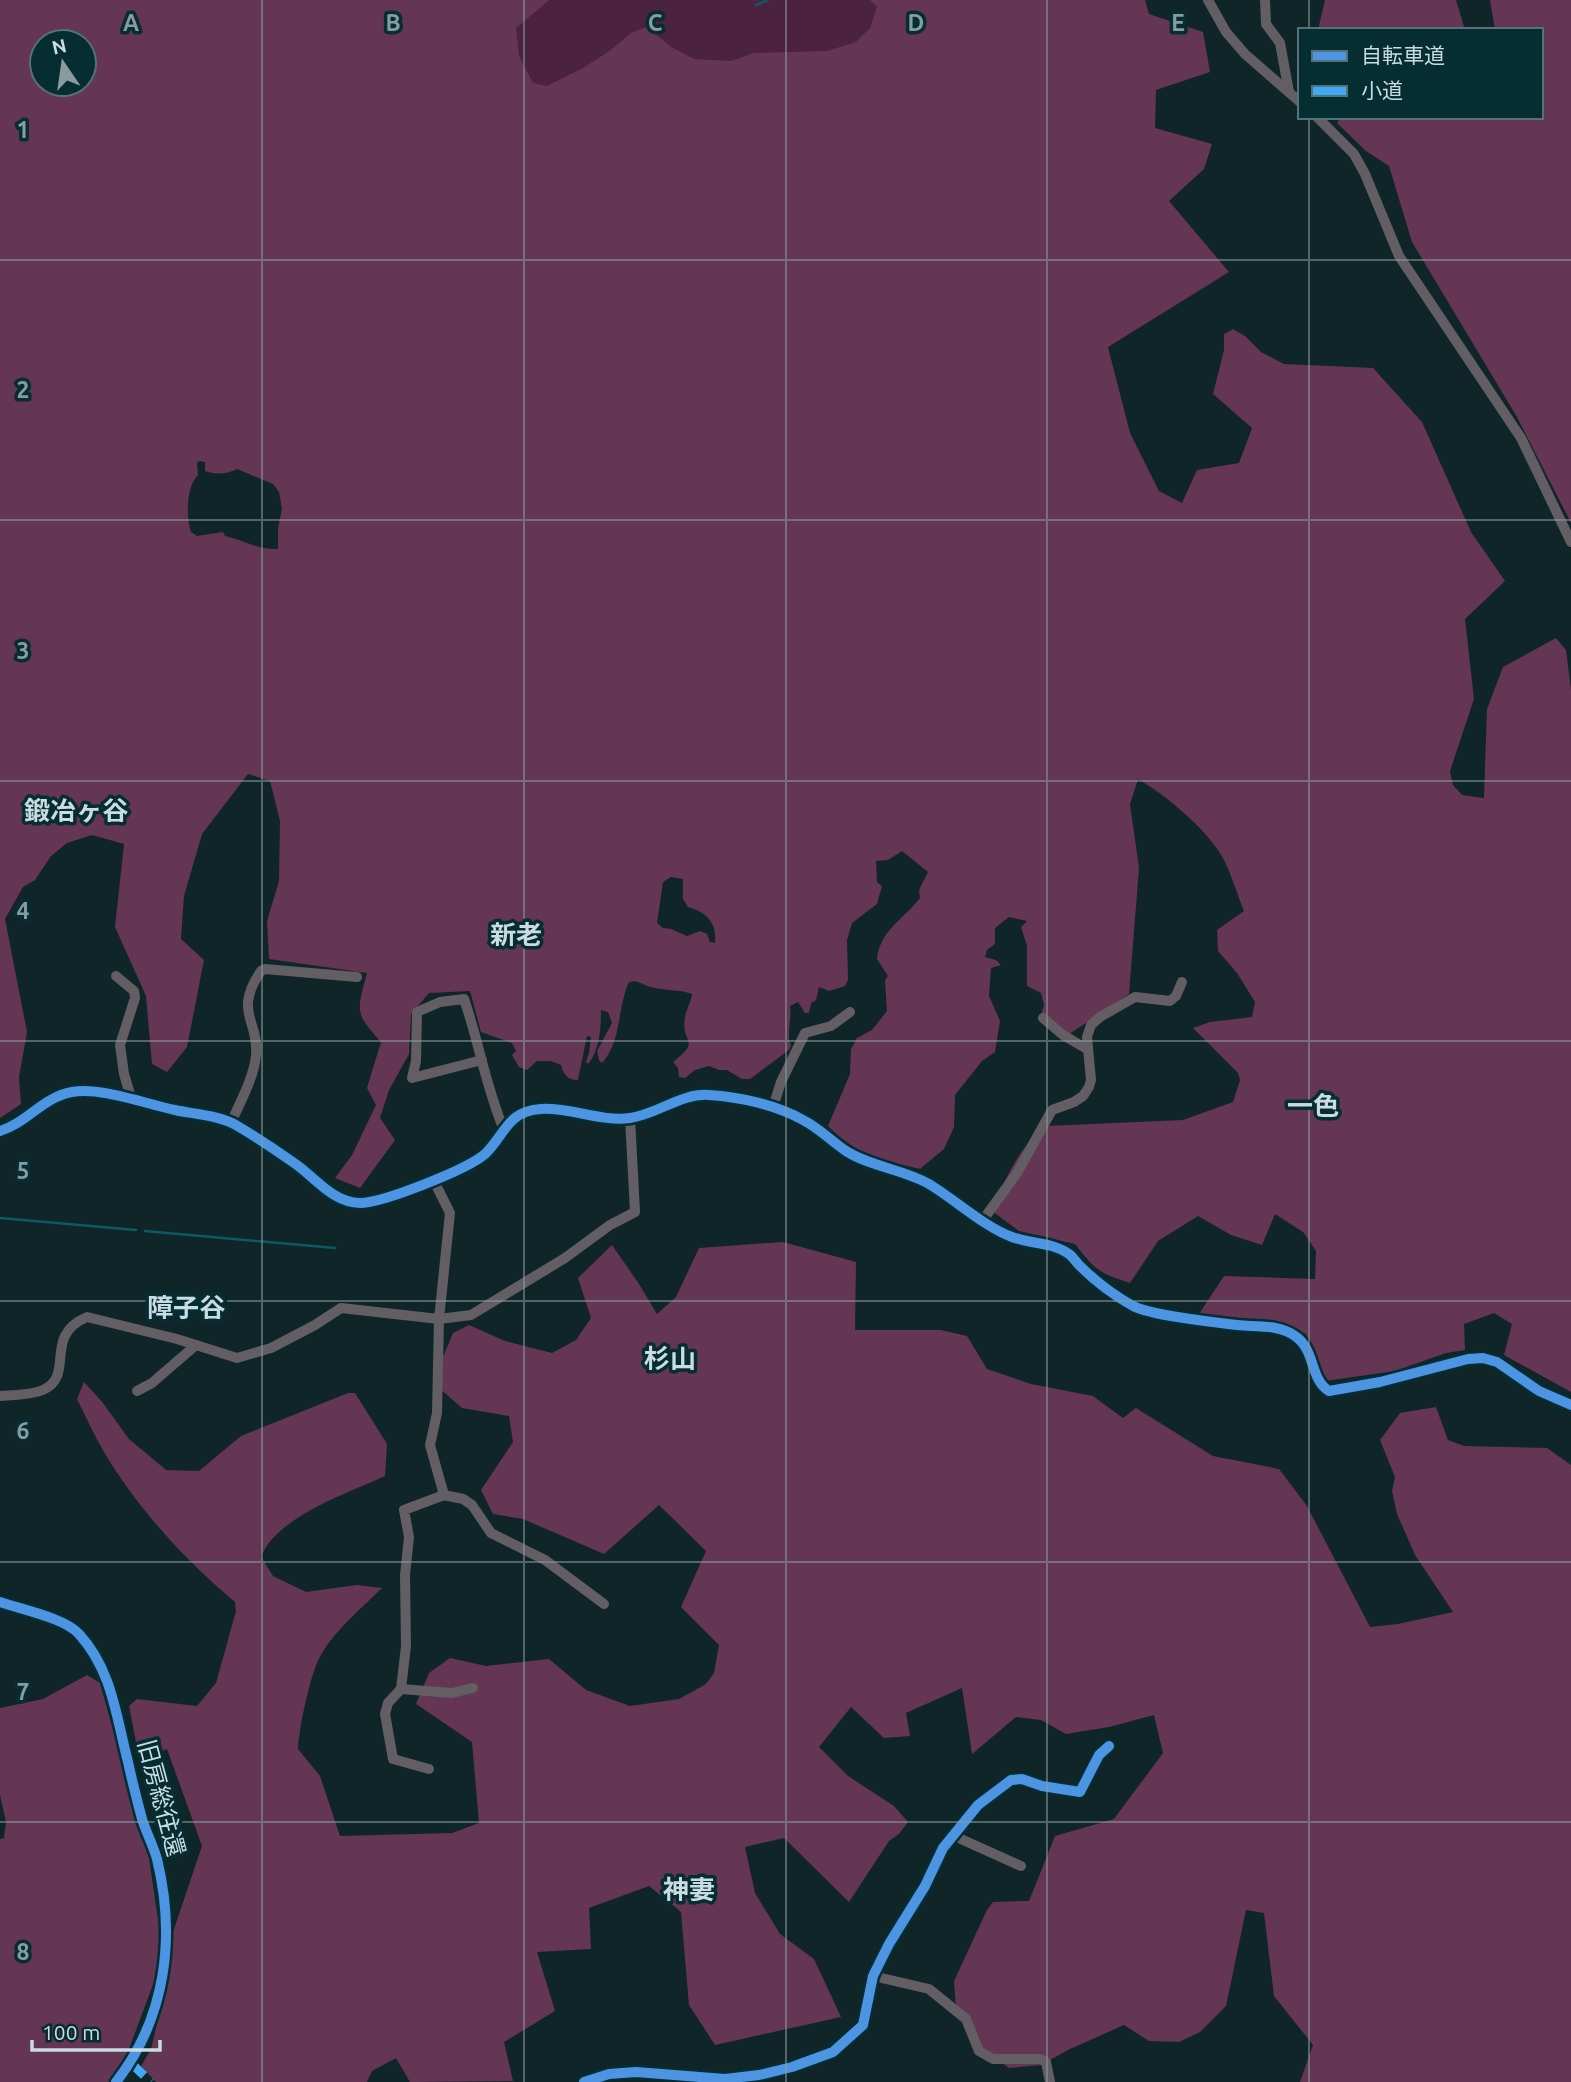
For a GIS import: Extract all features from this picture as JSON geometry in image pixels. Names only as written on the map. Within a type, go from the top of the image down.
[{"type":"street","points":[[1208,0],[1226,32],[1245,54],[1298,100]]},
{"type":"street","points":[[1265,0],[1266,24],[1280,43],[1289,93]]},
{"type":"street","points":[[1319,119],[1354,154],[1399,256],[1521,438],[1571,541]]},
{"type":"street","points":[[231,1123],[255,1063],[256,1051],[247,1011],[247,998],[261,971],[265,969],[357,977]]},
{"type":"street","points":[[116,976],[134,991],[135,998],[120,1045],[124,1074],[132,1101]]},
{"type":"street","points":[[983,1220],[1005,1192],[1052,1110],[1074,1102],[1083,1096],[1089,1087],[1090,1064],[1087,1049],[1091,1025],[1100,1017],[1139,996],[1170,1001],[1176,996],[1182,982]]},
{"type":"street","points":[[482,1060],[412,1078],[416,1061],[417,1012],[440,1002],[464,999],[482,1060],[493,1104],[504,1130]]},
{"type":"street","points":[[773,1107],[781,1082],[805,1033],[831,1026],[850,1012]]},
{"type":"street","points":[[1043,1018],[1063,1035],[1087,1049]]},
{"type":"street","points":[[0,1131],[10,1128],[37,1107],[65,1094],[79,1091],[132,1101],[231,1123],[297,1166],[331,1193],[349,1202],[363,1203],[381,1200],[465,1167],[485,1154],[511,1119],[524,1112],[543,1109],[630,1118],[688,1096],[709,1095],[773,1107],[801,1118],[847,1152],[876,1164],[908,1172],[1011,1237],[1044,1244],[1069,1254],[1091,1275],[1136,1307],[1196,1319],[1265,1326],[1294,1335],[1303,1342],[1311,1356],[1321,1386],[1329,1391],[1380,1382],[1468,1359],[1483,1358],[1497,1362],[1539,1391],[1571,1405]]},
{"type":"street","points":[[0,1396],[40,1391],[57,1380],[60,1375],[63,1337],[87,1317],[196,1345],[230,1357],[244,1357],[271,1348],[341,1308],[439,1319],[471,1315],[565,1258],[610,1225],[635,1212],[630,1118]]},
{"type":"street","points":[[433,1179],[450,1213],[439,1319],[437,1413],[430,1445],[444,1495]]},
{"type":"street","points":[[137,1391],[177,1364],[196,1345]]},
{"type":"street","points":[[429,1769],[393,1759],[385,1714],[388,1703],[401,1689],[406,1646],[405,1575],[409,1537],[404,1510],[444,1495],[463,1499],[472,1505],[491,1534],[545,1560],[604,1604]]},
{"type":"street","name":"旧房総往還","points":[[0,1602],[77,1631],[98,1660],[112,1693],[142,1819],[156,1857],[164,1898],[164,1961],[156,2010],[131,2063],[116,2082]]},
{"type":"street","points":[[401,1689],[452,1693],[473,1688]]},
{"type":"street","points":[[584,2082],[609,2074],[725,2078],[759,2075],[792,2067],[833,2052],[863,2025],[873,1976],[906,1914],[925,1886],[943,1848],[978,1805],[1011,1780],[1022,1779],[1042,1786],[1080,1792],[1099,1755],[1109,1746]]},
{"type":"street","points":[[952,1835],[1021,1866]]},
{"type":"street","points":[[873,1976],[929,1989],[966,2019],[976,2038],[979,2051],[993,2059],[1040,2059],[1046,2062],[1051,2082]]},
{"type":"shaded area","points":[[0,0],[549,0],[516,28],[519,56],[533,83],[547,86],[583,68],[631,33],[647,27],[671,47],[694,59],[731,61],[754,53],[827,51],[856,42],[870,28],[877,7],[870,0],[1145,0],[1149,14],[1203,32],[1210,72],[1156,90],[1155,128],[1212,144],[1204,169],[1169,201],[1229,272],[1108,347],[1130,433],[1159,491],[1182,503],[1197,470],[1239,463],[1252,428],[1213,394],[1224,350],[1224,334],[1233,329],[1245,336],[1261,352],[1284,364],[1373,368],[1422,422],[1471,532],[1505,581],[1465,619],[1474,699],[1450,771],[1453,785],[1462,795],[1484,798],[1487,709],[1503,667],[1556,638],[1566,650],[1571,690],[1571,1392],[1504,1355],[1512,1324],[1494,1313],[1464,1324],[1465,1350],[1446,1353],[1395,1371],[1325,1381],[1306,1334],[1277,1322],[1199,1314],[1224,1276],[1315,1279],[1316,1251],[1303,1232],[1275,1214],[1262,1245],[1231,1235],[1198,1216],[1158,1241],[1130,1283],[1098,1270],[1075,1244],[1019,1231],[992,1211],[1020,1154],[1047,1126],[1183,1120],[1233,1102],[1240,1080],[1238,1073],[1193,1028],[1210,1022],[1252,1017],[1255,1002],[1237,973],[1218,951],[1217,930],[1244,911],[1230,872],[1208,837],[1174,804],[1138,779],[1130,804],[1139,868],[1129,994],[1068,1035],[1041,1015],[1044,1005],[1041,993],[1027,986],[1027,946],[1021,927],[1027,921],[1009,917],[995,928],[995,944],[987,950],[985,957],[996,960],[1001,965],[991,968],[989,996],[1000,1021],[995,1052],[982,1061],[955,1095],[954,1127],[944,1149],[920,1169],[860,1150],[828,1126],[850,1074],[851,1049],[857,1038],[872,1030],[887,1011],[885,980],[888,976],[877,959],[879,949],[888,932],[920,898],[919,890],[928,872],[902,851],[888,860],[876,861],[877,882],[882,886],[877,904],[852,923],[847,940],[848,980],[845,986],[829,991],[819,987],[809,1013],[805,1013],[798,1002],[790,1006],[789,1050],[750,1079],[742,1079],[727,1070],[709,1066],[695,1070],[685,1078],[679,1077],[678,1068],[673,1062],[689,1045],[684,1026],[692,994],[687,992],[629,982],[613,1045],[602,1063],[597,1051],[612,1023],[608,1012],[601,1010],[597,1045],[588,1064],[586,1062],[591,1037],[587,1036],[578,1080],[569,1078],[561,1065],[551,1061],[537,1061],[527,1070],[519,1067],[512,1055],[516,1051],[512,1043],[481,1032],[470,991],[429,993],[411,1014],[409,1054],[389,1090],[380,1118],[395,1140],[360,1188],[335,1178],[352,1155],[376,1105],[367,1088],[381,1042],[366,1024],[360,1011],[367,973],[269,959],[267,921],[279,881],[280,821],[270,781],[248,774],[202,834],[184,896],[181,939],[204,960],[187,1047],[167,1072],[152,1064],[146,996],[115,927],[124,844],[92,835],[67,843],[51,856],[35,880],[23,887],[5,919],[27,1032],[19,1077],[21,1104],[0,1118]],"holes":[[[199,461],[205,462],[205,471],[221,473],[237,469],[273,484],[279,492],[282,509],[278,549],[257,546],[225,536],[223,532],[197,536],[191,532],[188,502],[191,487],[198,475]],[[671,877],[683,879],[683,899],[688,907],[709,919],[714,929],[715,943],[710,942],[707,934],[700,931],[687,936],[663,928],[657,923],[663,882]]]},
{"type":"shaded area","points":[[507,0],[883,0],[898,127],[516,106]]},
{"type":"shaded area","points":[[1325,0],[1456,0],[1464,28],[1318,28]]},
{"type":"shaded area","points":[[1490,0],[1571,0],[1571,523],[1517,417],[1412,242],[1389,166],[1366,151],[1337,123],[1340,119],[1543,119],[1543,28],[1495,28]]},
{"type":"shaded area","points":[[783,1242],[856,1262],[855,1330],[941,1330],[967,1336],[987,1369],[1031,1384],[1093,1396],[1123,1418],[1136,1408],[1213,1456],[1279,1469],[1307,1506],[1370,1627],[1453,1612],[1415,1555],[1397,1514],[1392,1491],[1395,1477],[1380,1440],[1400,1413],[1436,1407],[1448,1440],[1464,1446],[1547,1448],[1571,1465],[1571,2082],[1300,2082],[1313,2045],[1274,1996],[1264,1913],[1246,1910],[1226,2006],[1200,2032],[1179,2042],[1149,2041],[1124,2025],[1041,2065],[1009,2068],[975,2043],[956,2009],[954,1981],[987,1910],[993,1902],[1029,1901],[1055,1836],[1114,1819],[1163,1753],[1154,1715],[1109,1727],[1066,1734],[1041,1720],[1016,1717],[972,1754],[962,1688],[906,1713],[910,1736],[884,1738],[851,1707],[819,1747],[848,1776],[894,1806],[908,1822],[899,1834],[889,1841],[849,1902],[784,1838],[745,1847],[755,1893],[780,1934],[814,1959],[841,2017],[715,2045],[689,2005],[681,1912],[649,1886],[589,1908],[591,1949],[537,1952],[555,2011],[504,2042],[513,2081],[410,2082],[396,2058],[372,2071],[367,2082],[156,2082],[141,2066],[151,2049],[165,1990],[173,1932],[202,1846],[167,1749],[147,1757],[136,1742],[129,1706],[137,1699],[197,1706],[216,1683],[236,1611],[235,1602],[198,1569],[164,1533],[117,1473],[100,1446],[77,1399],[84,1382],[129,1439],[166,1470],[199,1471],[241,1436],[348,1393],[355,1393],[387,1444],[385,1476],[297,1518],[269,1543],[261,1557],[273,1576],[306,1592],[357,1585],[382,1588],[342,1627],[322,1653],[306,1699],[298,1749],[320,1776],[340,1836],[452,1833],[479,1823],[472,1742],[416,1704],[429,1673],[450,1658],[486,1666],[549,1659],[586,1690],[630,1706],[679,1699],[706,1684],[714,1673],[719,1645],[681,1607],[706,1551],[659,1505],[604,1554],[523,1519],[493,1514],[481,1490],[513,1442],[509,1416],[462,1408],[438,1387],[441,1362],[453,1333],[469,1325],[505,1341],[552,1353],[576,1340],[591,1318],[578,1278],[612,1245],[657,1314],[676,1297],[699,1248]]},
{"type":"shaded area","points":[[87,1675],[100,1683],[149,1858],[163,1953],[161,1963],[126,2057],[114,2078],[115,2082],[0,2082],[0,1839],[4,1838],[6,1822],[0,1795],[0,1708],[43,1699]]},
{"type":"waterway","points":[[756,5],[768,0]]},
{"type":"waterway","points":[[0,1218],[136,1230]]},
{"type":"waterway","points":[[145,1231],[335,1248]]},
{"type":"marked path","points":[[131,2063],[151,2082]]},
{"type":"cycle path","points":[[0,1131],[62,1095],[84,1091],[110,1094],[234,1124],[289,1160],[334,1195],[360,1203],[405,1191],[476,1160],[492,1147],[514,1119],[530,1111],[552,1109],[619,1119],[640,1116],[699,1095],[733,1098],[770,1106],[793,1115],[856,1156],[929,1184],[1002,1233],[1062,1250],[1098,1282],[1142,1310],[1288,1332],[1302,1342],[1318,1379],[1329,1391],[1380,1382],[1468,1359],[1483,1358],[1497,1362],[1539,1391],[1571,1405]]},
{"type":"cycle path","points":[[0,1602],[64,1623],[79,1634],[90,1648],[106,1678],[142,1819],[157,1859],[166,1918],[162,1976],[146,2031],[116,2082]]},
{"type":"cycle path","points":[[584,2082],[609,2074],[636,2072],[725,2079],[759,2075],[792,2067],[833,2052],[863,2025],[873,1976],[889,1944],[925,1886],[943,1848],[978,1805],[1011,1780],[1022,1779],[1042,1786],[1080,1792],[1099,1755],[1109,1746]]},
{"type":"district","name":"鍛冶ヶ谷","points":[[76,811]]},
{"type":"district","name":"新老","points":[[516,935]]},
{"type":"district","name":"一色","points":[[1313,1106]]},
{"type":"district","name":"障子谷","points":[[186,1308]]},
{"type":"district","name":"杉山","points":[[670,1359]]},
{"type":"district","name":"神妻","points":[[689,1890]]}]
